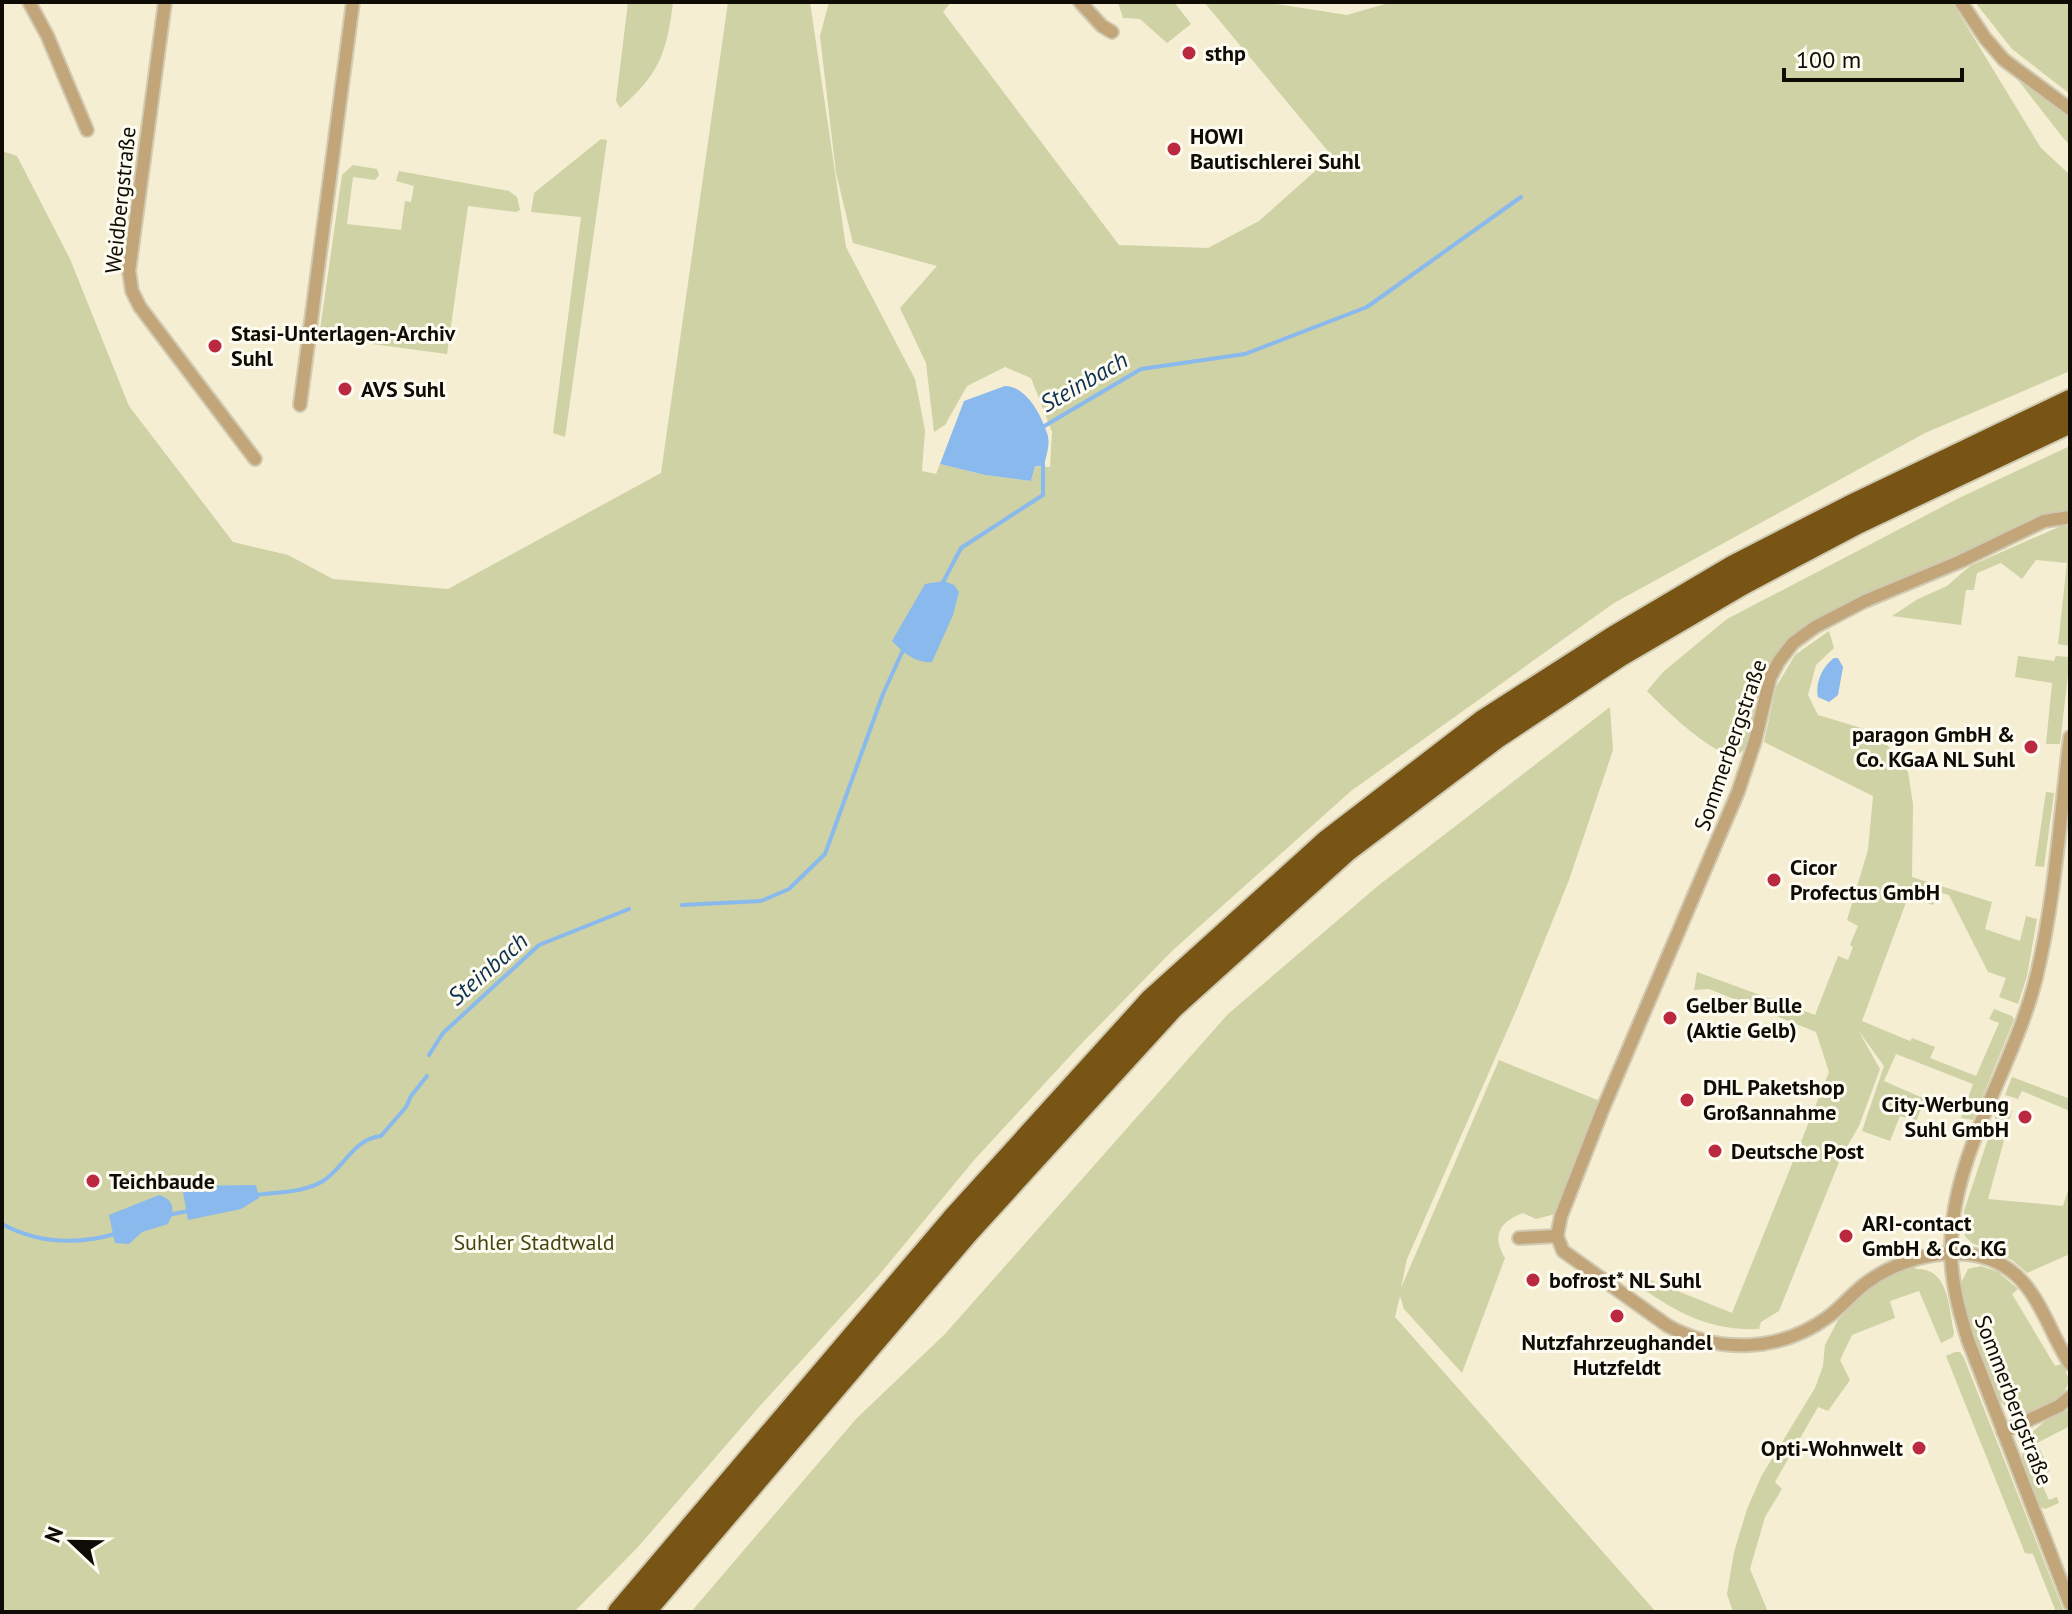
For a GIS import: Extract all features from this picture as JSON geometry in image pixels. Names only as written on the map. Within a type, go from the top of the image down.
[{"type":"highway","points":[[619,1612],[959,1226],[1151,1000],[1327,841],[1483,721],[1614,637],[1734,566],[2070,401]]},
{"type":"highway","points":[[644,1612],[959,1226],[1173,1007],[1346,851],[1497,737],[1619,656],[1742,584],[1949,477],[2070,422]]},
{"type":"street","points":[[29,2],[47,35],[87,130]]},
{"type":"street","name":"Weidbergstraße","points":[[165,2],[129,271],[132,291],[140,307],[255,459]]},
{"type":"street","points":[[300,405],[353,2]]},
{"type":"street","points":[[1080,2],[1102,26],[1112,32]]},
{"type":"street","points":[[1961,2],[2004,60],[2070,109]]},
{"type":"street","name":"Sommerbergstraße","points":[[1557,1236],[1561,1216],[1602,1111],[1742,782],[1764,699],[1779,661],[1793,643],[1815,627],[1865,601],[1959,562],[2044,521],[2070,517]]},
{"type":"street","name":"Sommerbergstraße","points":[[2070,737],[2051,891],[2035,979],[2010,1058],[1966,1166],[1954,1209],[1951,1252],[1957,1306],[2070,1604]]},
{"type":"street","points":[[1519,1238],[1557,1236],[1563,1251],[1668,1326],[1686,1336],[1732,1346],[1756,1346],[1802,1333],[1829,1316],[1869,1281],[1889,1270],[1951,1252],[1998,1263],[2027,1286],[2070,1364]]},
{"type":"street","points":[[2003,1432],[2059,1406],[2070,1397]]},
{"type":"green space","points":[[628,2],[673,2],[668,35],[659,61],[644,85],[620,108],[616,101]]},
{"type":"green space","name":"Suhler Stadtwald","points":[[728,2],[810,2],[846,247],[915,379],[925,430],[922,471],[936,474],[940,464],[985,475],[1031,481],[1035,466],[1050,467],[1052,432],[1031,378],[1005,367],[967,386],[945,425],[934,432],[926,363],[900,308],[937,266],[853,243],[836,173],[820,36],[829,2],[951,2],[943,12],[1119,245],[1208,248],[1259,221],[1332,156],[1204,2],[1264,2],[1347,15],[1392,2],[1952,2],[2041,148],[2070,175],[2070,371],[1925,433],[1614,603],[1351,791],[1172,951],[1082,1043],[975,1159],[879,1275],[638,1547],[574,1612],[2,1612],[2,151],[17,156],[70,259],[129,406],[233,542],[288,555],[333,579],[448,589],[661,473]]},
{"type":"green space","points":[[1118,2],[1174,2],[1191,24],[1167,43],[1140,19],[1123,18]]},
{"type":"green space","points":[[1975,2],[2070,2],[2070,94],[2012,49]]},
{"type":"green space","points":[[2018,80],[2070,117],[2070,145],[2064,139]]},
{"type":"green space","points":[[601,139],[607,140],[565,437],[553,433],[581,217],[531,212],[534,193]]},
{"type":"green space","points":[[353,165],[377,169],[379,175],[375,180],[353,177],[347,224],[401,230],[405,201],[411,202],[414,186],[396,181],[399,171],[509,191],[517,197],[520,210],[516,212],[468,206],[447,354],[319,337],[342,175]]},
{"type":"green space","points":[[2070,446],[2070,510],[2060,511],[1843,605],[1810,622],[1785,642],[1766,669],[1753,728],[1740,753],[1731,754],[1705,742],[1647,691],[1663,672],[1727,619],[1959,498]]},
{"type":"green space","points":[[2061,526],[2070,526],[2070,646],[2058,644],[2067,563],[2036,560],[2022,579],[2001,563],[1977,573],[1974,590],[1966,590],[1961,625],[1892,616],[1918,599],[1947,586],[1970,566]]},
{"type":"green space","points":[[1829,631],[1834,648],[1816,665],[1808,695],[1818,715],[1878,733],[1908,772],[1913,804],[1912,877],[1992,902],[1985,929],[2020,941],[2026,916],[2037,919],[2027,976],[2018,1004],[1999,997],[2006,978],[1988,972],[1949,895],[1938,892],[1933,905],[1908,897],[1862,1021],[1910,1041],[1912,1038],[1935,1047],[1930,1058],[1976,1076],[1999,1023],[1989,1019],[1994,1009],[2012,1016],[2014,1020],[1973,1120],[1961,1118],[1973,1084],[1896,1054],[1884,1081],[1925,1099],[1916,1121],[1900,1116],[1890,1141],[1862,1131],[1884,1066],[1858,1030],[1880,1069],[1859,1126],[1841,1157],[1779,1311],[1761,1322],[1759,1329],[1739,1329],[1689,1316],[1629,1279],[1631,1272],[1732,1313],[1829,1072],[1816,1032],[1709,989],[1694,990],[1697,972],[1815,1015],[1838,956],[1848,960],[1853,947],[1850,945],[1858,926],[1847,920],[1868,850],[1873,796],[1764,742],[1776,687],[1795,655]]},
{"type":"green space","points":[[2018,656],[2054,661],[2056,656],[2070,657],[2060,744],[2046,744],[2052,683],[2015,677]]},
{"type":"green space","points":[[1610,707],[1613,750],[1569,880],[1518,1006],[1407,1259],[1401,1288],[1499,1060],[1600,1101],[1555,1214],[1536,1219],[1523,1213],[1509,1220],[1500,1230],[1499,1243],[1505,1258],[1462,1373],[1404,1309],[1400,1296],[1395,1317],[1656,1612],[691,1612],[856,1419],[945,1334],[1228,1014],[1379,885]]},
{"type":"green space","points":[[2046,792],[2054,793],[2044,867],[2035,866]]},
{"type":"green space","points":[[2012,1077],[2070,1099],[2070,1111],[2022,1091],[2018,1099],[2005,1095]]},
{"type":"green space","points":[[1999,1106],[2012,1111],[1988,1199],[2063,1206],[2070,1184],[2070,1254],[2027,1273],[2012,1260],[1972,1243],[1965,1236],[1964,1211]]},
{"type":"green space","points":[[1913,1266],[1927,1270],[1941,1282],[1948,1300],[1953,1337],[1941,1343],[1919,1291],[1890,1301],[1895,1318],[1852,1335],[1840,1360],[1850,1380],[1828,1411],[1818,1407],[1775,1482],[1782,1489],[1765,1517],[1750,1569],[1768,1612],[1733,1612],[1727,1594],[1734,1552],[1747,1509],[1762,1475],[1815,1388],[1823,1366],[1825,1345],[1838,1320],[1871,1287]]},
{"type":"green space","points":[[1981,1266],[1998,1272],[2018,1289],[2012,1294],[2055,1366],[2062,1364],[2066,1373],[2066,1389],[2040,1409],[2015,1412],[1998,1398],[1974,1338],[1961,1283],[1968,1269]]},
{"type":"green space","points":[[1960,1352],[1964,1358],[2064,1612],[2056,1612],[2033,1554],[2025,1553],[1946,1356]]},
{"type":"green space","points":[[2070,1409],[2070,1426],[2037,1443],[2050,1471],[2039,1478],[2049,1500],[2057,1497],[2059,1503],[2045,1509],[2039,1506],[2022,1461],[2023,1440],[2045,1421]]},
{"type":"water","points":[[1005,386],[1013,387],[1026,396],[1041,418],[1048,441],[1044,466],[1035,466],[1031,481],[985,475],[940,464],[964,401]]},
{"type":"water","points":[[944,581],[954,585],[959,592],[953,615],[932,662],[921,661],[905,653],[892,641],[925,584]]},
{"type":"water","points":[[1834,658],[1838,658],[1843,667],[1838,695],[1829,702],[1818,697],[1818,686],[1823,671]]},
{"type":"water","points":[[256,1185],[259,1198],[241,1209],[188,1220],[182,1186]]},
{"type":"water","points":[[159,1195],[172,1206],[168,1224],[142,1232],[129,1244],[115,1243],[109,1215]]},
{"type":"waterway","name":"Steinbach","points":[[1041,428],[1141,369],[1245,354],[1367,307],[1521,197]]},
{"type":"waterway","name":"Steinbach","points":[[941,586],[961,548],[1043,495],[1043,464]]},
{"type":"waterway","name":"Steinbach","points":[[682,905],[761,901],[789,889],[825,854],[883,694],[904,648]]},
{"type":"waterway","name":"Steinbach","points":[[429,1055],[443,1033],[539,945],[629,909]]},
{"type":"waterway","name":"Steinbach","points":[[255,1195],[298,1190],[323,1181],[363,1142],[381,1136],[427,1076]]},
{"type":"waterway","points":[[169,1215],[192,1210]]},
{"type":"waterway","name":"Steinbach","points":[[2,1224],[30,1236],[58,1241],[86,1240],[115,1234]]},
{"type":"place","name":"sthp","points":[[1189,53]]},
{"type":"place","name":"HOWI Bautischlerei Suhl","points":[[1174,149]]},
{"type":"place","name":"Stasi-Unterlagen-Archiv Suhl","points":[[215,346]]},
{"type":"place","name":"AVS Suhl","points":[[345,389]]},
{"type":"place","name":"paragon GmbH & Co. KGaA NL Suhl","points":[[2031,747]]},
{"type":"place","name":"Cicor Profectus GmbH","points":[[1774,880]]},
{"type":"place","name":"Gelber Bulle (Aktie Gelb)","points":[[1670,1018]]},
{"type":"place","name":"DHL Paketshop Großannahme","points":[[1687,1100]]},
{"type":"place","name":"City-Werbung Suhl GmbH","points":[[2025,1117]]},
{"type":"place","name":"Deutsche Post","points":[[1715,1151]]},
{"type":"place","name":"Teichbaude","points":[[93,1181]]},
{"type":"place","name":"ARI-contact GmbH & Co. KG","points":[[1846,1236]]},
{"type":"place","name":"bofrost* NL Suhl","points":[[1533,1280]]},
{"type":"place","name":"Nutzfahrzeughandel Hutzfeldt","points":[[1617,1316]]},
{"type":"place","name":"Opti-Wohnwelt","points":[[1919,1448]]}]
